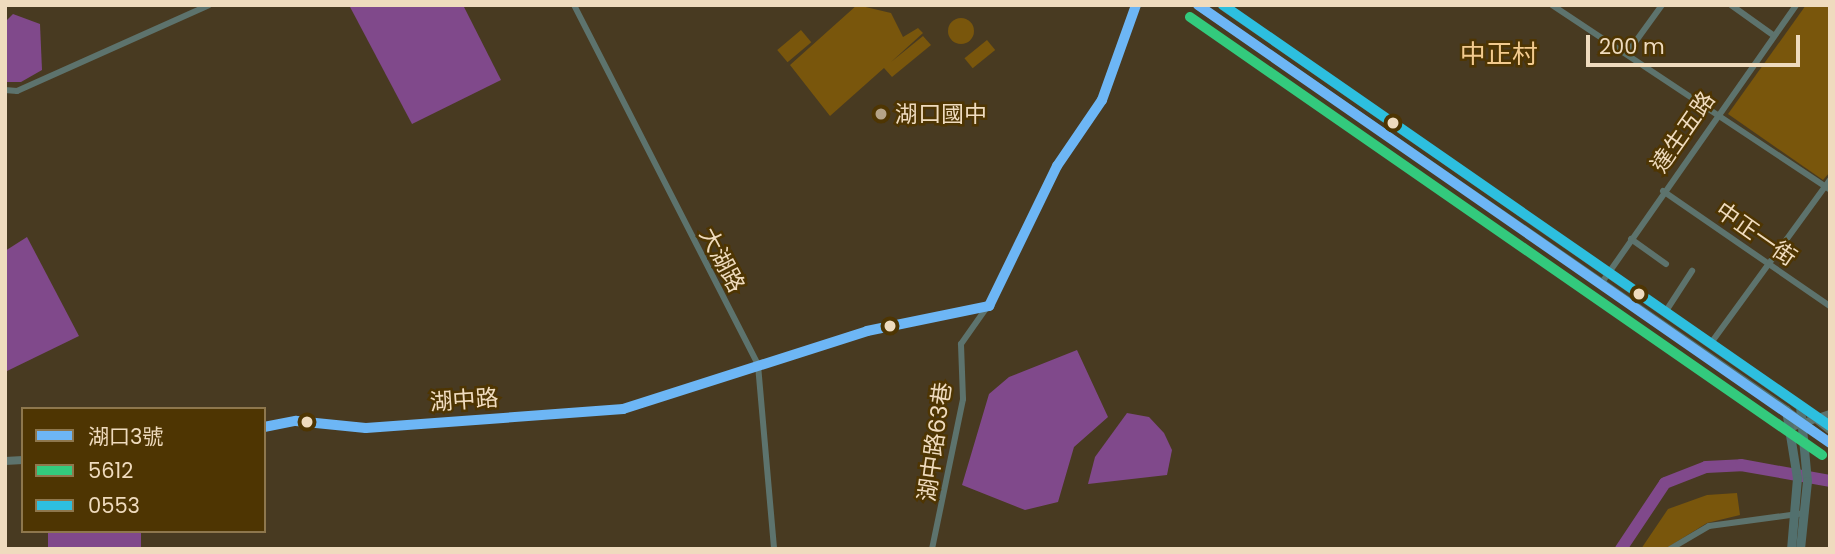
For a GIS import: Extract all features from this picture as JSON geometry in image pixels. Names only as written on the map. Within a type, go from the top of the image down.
[{"type":"main road","points":[[1198,5],[1603,281],[1786,410],[1800,512],[1791,549]]},
{"type":"main road","points":[[1222,5],[1610,270],[1800,405],[1803,446],[1800,549]]},
{"type":"street","points":[[5,90],[17,91],[209,5]]},
{"type":"street","name":"大湖路","points":[[574,5],[758,365],[774,549]]},
{"type":"street","points":[[989,306],[1057,166],[1102,100],[1136,5]]},
{"type":"street","points":[[1552,5],[1628,52],[1827,188]]},
{"type":"street","points":[[1628,52],[1662,5]]},
{"type":"street","points":[[1731,5],[1773,35]]},
{"type":"street","name":"達生五路","points":[[1603,281],[1717,113],[1796,5]]},
{"type":"street","points":[[1711,343],[1827,188],[1830,180]]},
{"type":"street","name":"中正一街","points":[[1663,191],[1830,306]]},
{"type":"street","points":[[1631,239],[1666,264]]},
{"type":"street","points":[[1666,311],[1692,271]]},
{"type":"street","name":"湖中路","points":[[266,427],[296,421],[366,428],[623,410],[867,331],[989,306]]},
{"type":"street","name":"湖中路63巷","points":[[932,549],[963,399],[961,344],[989,306]]},
{"type":"street","points":[[1800,405],[1828,426]]},
{"type":"street","points":[[1786,410],[1830,443]]},
{"type":"street","points":[[1789,428],[1830,414]]},
{"type":"street","points":[[1802,434],[1828,426]]},
{"type":"street","points":[[1670,549],[1709,526],[1800,512]]},
{"type":"shaded area","points":[[349,5],[463,5],[501,80],[412,124]]},
{"type":"shaded area","points":[[857,5],[891,13],[903,37],[918,28],[923,33],[891,62],[923,36],[931,45],[892,77],[884,68],[830,116],[790,65]]},
{"type":"shaded area","points":[[1806,5],[1830,5],[1830,172],[1823,180],[1728,114]]},
{"type":"shaded area","points":[[13,14],[40,24],[42,70],[21,82],[5,82],[5,22]]},
{"type":"shaded area","points":[[961,18],[970,22],[974,31],[970,40],[961,44],[952,40],[948,31],[952,22]]},
{"type":"shaded area","points":[[801,30],[811,42],[788,62],[777,50]]},
{"type":"shaded area","points":[[987,40],[995,50],[973,68],[964,58]]},
{"type":"shaded area","points":[[27,237],[79,336],[5,372],[5,251]]},
{"type":"shaded area","points":[[1077,350],[1108,417],[1074,447],[1058,502],[1025,510],[962,485],[989,394],[1009,377]]},
{"type":"shaded area","points":[[1127,413],[1149,417],[1164,433],[1172,450],[1167,475],[1088,484],[1095,457]]},
{"type":"shaded area","points":[[1737,493],[1740,515],[1707,523],[1665,549],[1641,549],[1668,509],[1707,495]]},
{"type":"shaded area","points":[[48,533],[141,533],[141,549],[48,549]]},
{"type":"waterway","points":[[1621,549],[1665,483],[1706,467],[1741,465],[1830,481]]},
{"type":"transit line","name":"湖口3號","points":[[266,427],[296,421],[366,428],[623,409],[867,331],[989,306],[1057,166],[1102,100],[1136,5]]},
{"type":"transit line","name":"湖口3號","points":[[1198,5],[1830,443]]},
{"type":"transit line","name":"0553","points":[[1223,5],[1830,426]]},
{"type":"transit line","name":"5612","points":[[1190,17],[1822,455]]},
{"type":"place","name":"湖口國中","points":[[881,114]]},
{"type":"district","name":"中正村","points":[[1499,55]]}]
